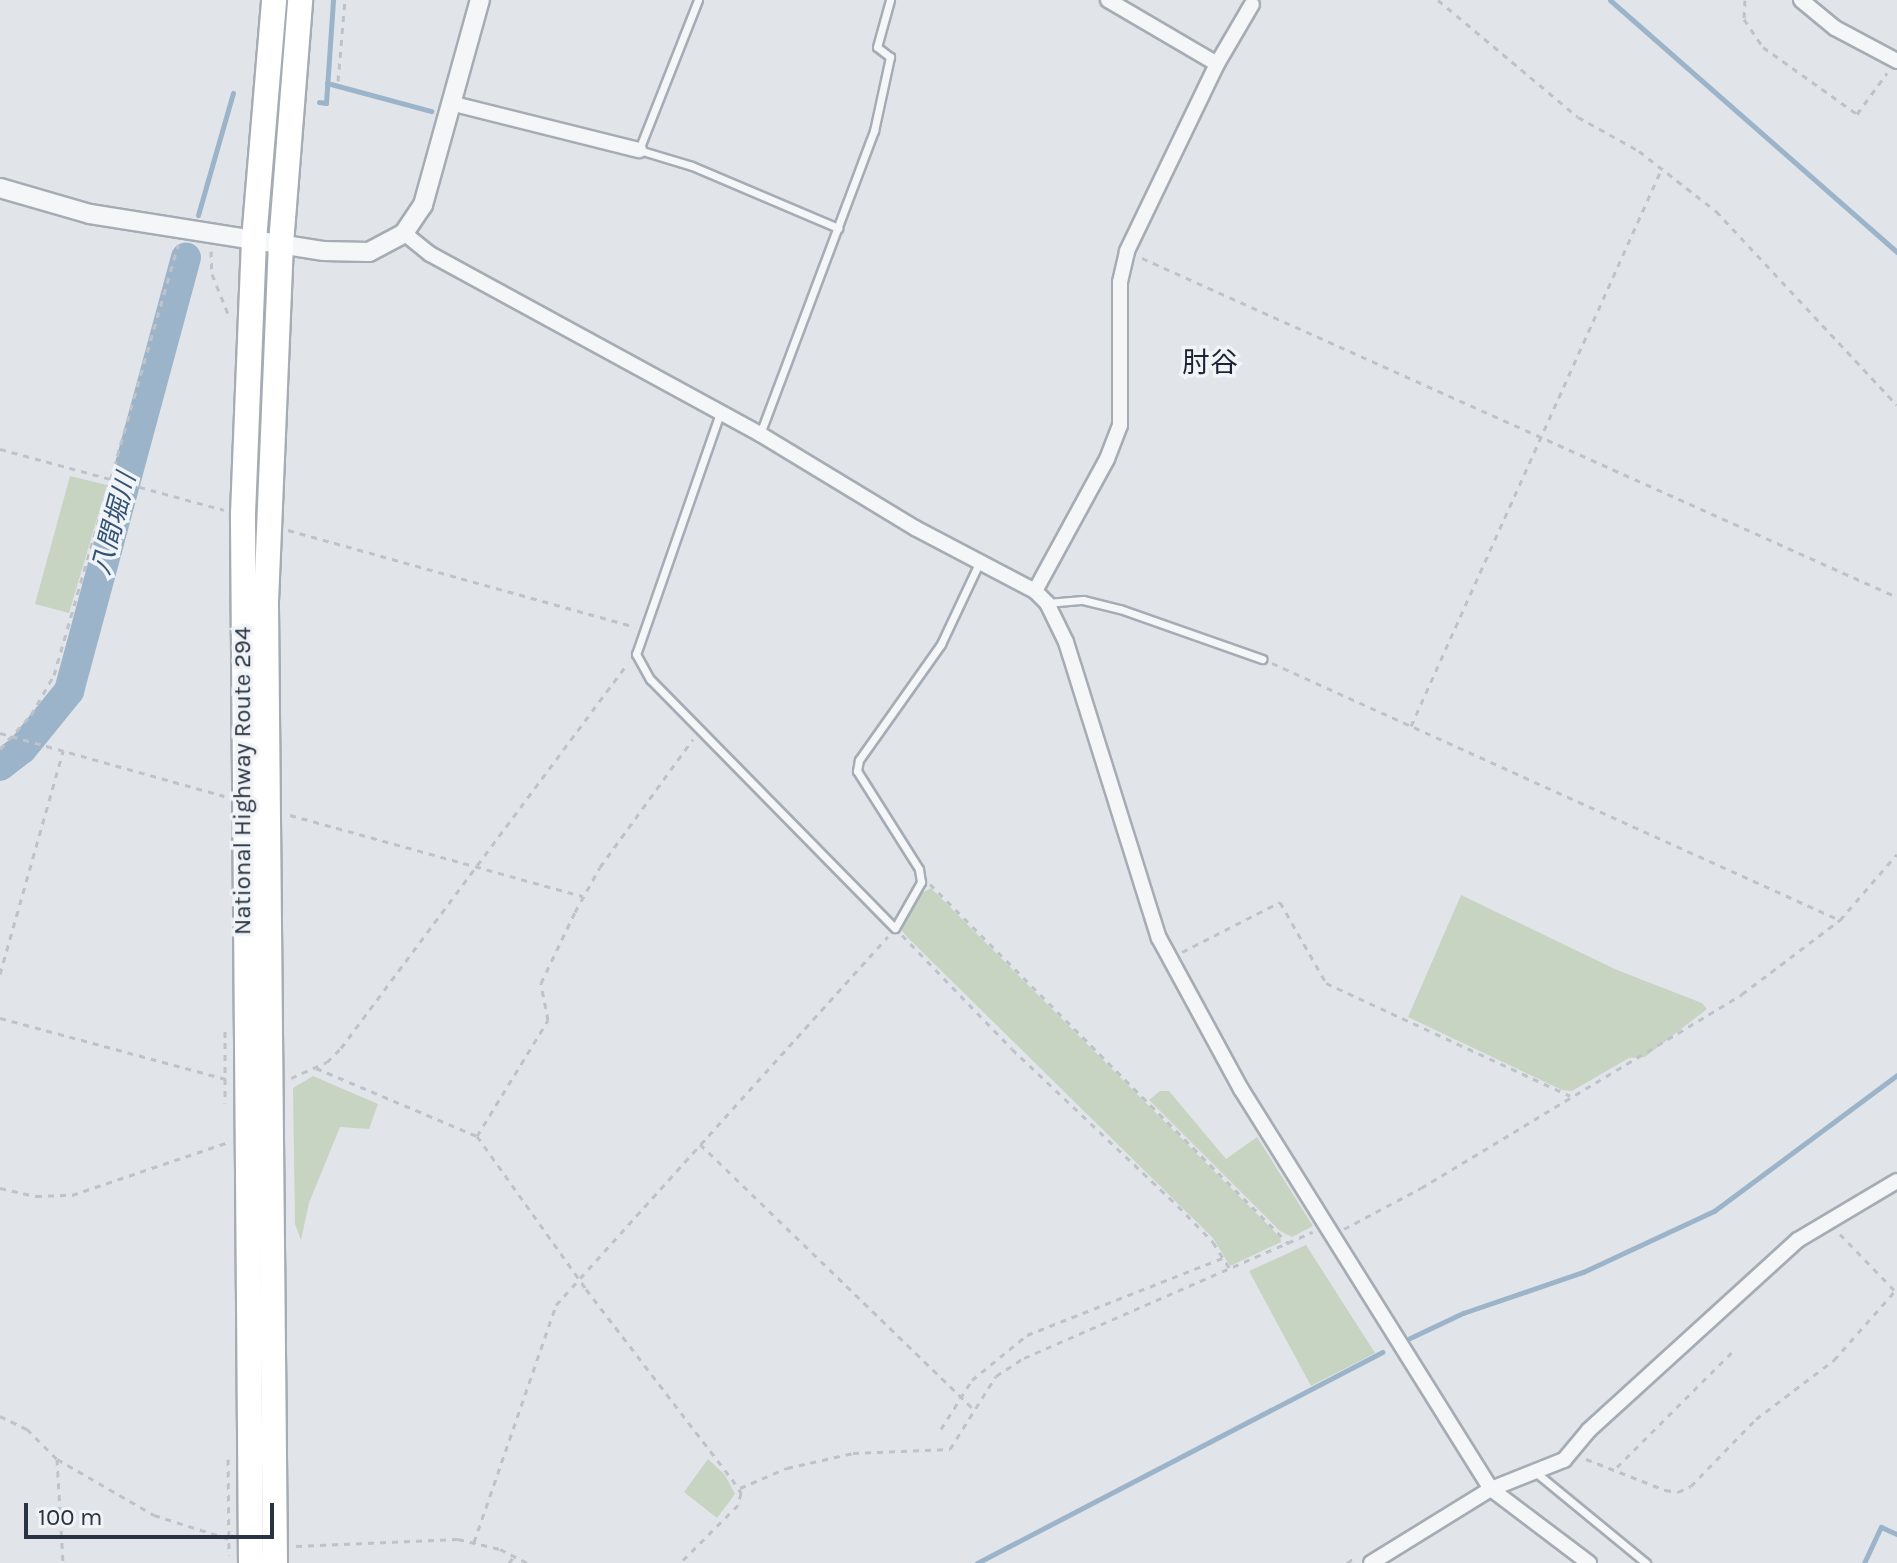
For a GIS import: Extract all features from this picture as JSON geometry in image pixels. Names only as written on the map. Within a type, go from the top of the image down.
[{"type":"highway","name":"National Highway Route 294","points":[[274,0],[234,512],[275,1563]]},
{"type":"highway","name":"National Highway Route 294","points":[[251,1563],[268,529],[281,244],[300,0]]},
{"type":"street","points":[[0,188],[55,207],[281,244],[369,252],[404,233],[423,205],[480,0]]},
{"type":"street","points":[[1108,0],[1217,64]]},
{"type":"street","points":[[1801,0],[1835,28],[1896,60]]},
{"type":"street","points":[[1035,591],[1120,425],[1120,282],[1127,251],[1217,64],[1252,4]]},
{"type":"street","points":[[450,103],[639,150]]},
{"type":"street","points":[[404,233],[430,254],[719,416],[760,434],[915,528],[1035,591],[1047,603],[1066,642],[1169,959],[1327,1232],[1491,1489],[1589,1563]]},
{"type":"street","points":[[1371,1563],[1491,1489],[1533,1469],[1564,1460],[1641,1381],[1788,1247],[1827,1220],[1897,1181]]},
{"type":"lane","points":[[698,0],[639,150],[692,166],[838,228]]},
{"type":"lane","points":[[760,434],[874,131],[890,57],[877,47],[890,0]]},
{"type":"lane","points":[[719,416],[690,488],[647,630],[636,654],[650,679],[895,928],[921,882],[919,869],[857,771],[941,644],[981,560]]},
{"type":"lane","points":[[1047,603],[1083,600],[1120,609],[1262,659]]},
{"type":"lane","points":[[1533,1469],[1646,1563]]},
{"type":"path","points":[[338,81],[345,0]]},
{"type":"path","points":[[1438,0],[1578,117],[1662,168],[1745,239],[1897,405]]},
{"type":"path","points":[[1745,0],[1744,19],[1763,47],[1857,114],[1896,60]]},
{"type":"path","points":[[1411,726],[1662,168]]},
{"type":"path","points":[[0,749],[15,737],[54,675],[182,229]]},
{"type":"path","points":[[212,233],[212,274],[232,326]]},
{"type":"path","points":[[1127,251],[1897,597]]},
{"type":"path","points":[[0,449],[234,512]]},
{"type":"path","points":[[226,496],[234,512]]},
{"type":"path","points":[[268,529],[647,630]]},
{"type":"path","points":[[0,1018],[257,1081],[316,1068],[341,1048],[636,654]]},
{"type":"path","points":[[1262,659],[1840,920]]},
{"type":"path","points":[[477,1136],[548,1020],[543,975],[584,896],[700,729]]},
{"type":"path","points":[[0,733],[225,796]]},
{"type":"path","points":[[0,974],[63,751]]},
{"type":"path","points":[[286,814],[584,896]]},
{"type":"path","points":[[738,1488],[787,1468],[853,1453],[950,1449],[972,1408],[996,1376],[1024,1358],[1289,1244],[1327,1232],[1421,1188],[1742,994],[1840,920],[1897,854]]},
{"type":"path","points":[[921,882],[934,885],[1289,1244]]},
{"type":"path","points":[[1169,959],[1280,902],[1326,983],[1570,1096]]},
{"type":"path","points":[[474,1542],[551,1314],[895,928],[1012,1049],[1187,1215],[1231,1271]]},
{"type":"path","points":[[316,1068],[477,1136],[579,1279],[738,1488],[738,1505],[680,1563]]},
{"type":"path","points":[[0,1188],[36,1196],[72,1195],[226,1143]]},
{"type":"path","points":[[700,1144],[972,1408]]},
{"type":"path","points":[[1564,1460],[1591,1459],[1617,1467],[1665,1490],[1691,1486],[1756,1419],[1834,1360],[1896,1292],[1827,1220]]},
{"type":"path","points":[[941,1429],[958,1397],[993,1360],[1027,1335],[1222,1258]]},
{"type":"path","points":[[1617,1467],[1736,1348]]},
{"type":"path","points":[[0,1416],[27,1429],[57,1459],[154,1515],[229,1539],[229,1563]]},
{"type":"path","points":[[57,1459],[63,1563]]},
{"type":"path","points":[[296,1546],[474,1542],[515,1555],[527,1563]]},
{"type":"path","points":[[509,1563],[515,1555]]},
{"type":"green space","points":[[70,476],[107,485],[69,613],[35,604]]},
{"type":"green space","points":[[931,888],[1280,1237],[1281,1242],[1230,1266],[1213,1238],[905,935],[900,927],[922,893]]},
{"type":"green space","points":[[1461,895],[1617,970],[1702,1003],[1707,1009],[1645,1057],[1629,1058],[1572,1091],[1562,1090],[1408,1017]]},
{"type":"green space","points":[[313,1076],[378,1104],[369,1129],[340,1127],[309,1203],[301,1240],[295,1224],[293,1088]]},
{"type":"green space","points":[[1160,1091],[1169,1091],[1226,1159],[1257,1137],[1313,1226],[1292,1237],[1280,1231],[1149,1100]]},
{"type":"green space","points":[[1306,1245],[1375,1353],[1311,1386],[1249,1271]]},
{"type":"green space","points":[[708,1459],[725,1475],[735,1494],[717,1518],[684,1492]]},
{"type":"waterway","name":"八間堀川","points":[[319,102],[326,103],[333,0]]},
{"type":"waterway","points":[[1610,0],[1897,252]]},
{"type":"waterway","points":[[327,83],[431,111]]},
{"type":"waterway","name":"八間堀川","points":[[198,215],[233,93]]},
{"type":"waterway","name":"八間堀川","points":[[0,766],[22,749],[69,691],[186,258]]},
{"type":"waterway","points":[[1410,1338],[1463,1313],[1583,1272],[1714,1211],[1897,1075]]},
{"type":"waterway","points":[[977,1563],[1382,1352]]},
{"type":"waterway","points":[[1864,1563],[1881,1527],[1897,1534]]},
{"type":"district","name":"肘谷","points":[[1210,363]]}]
